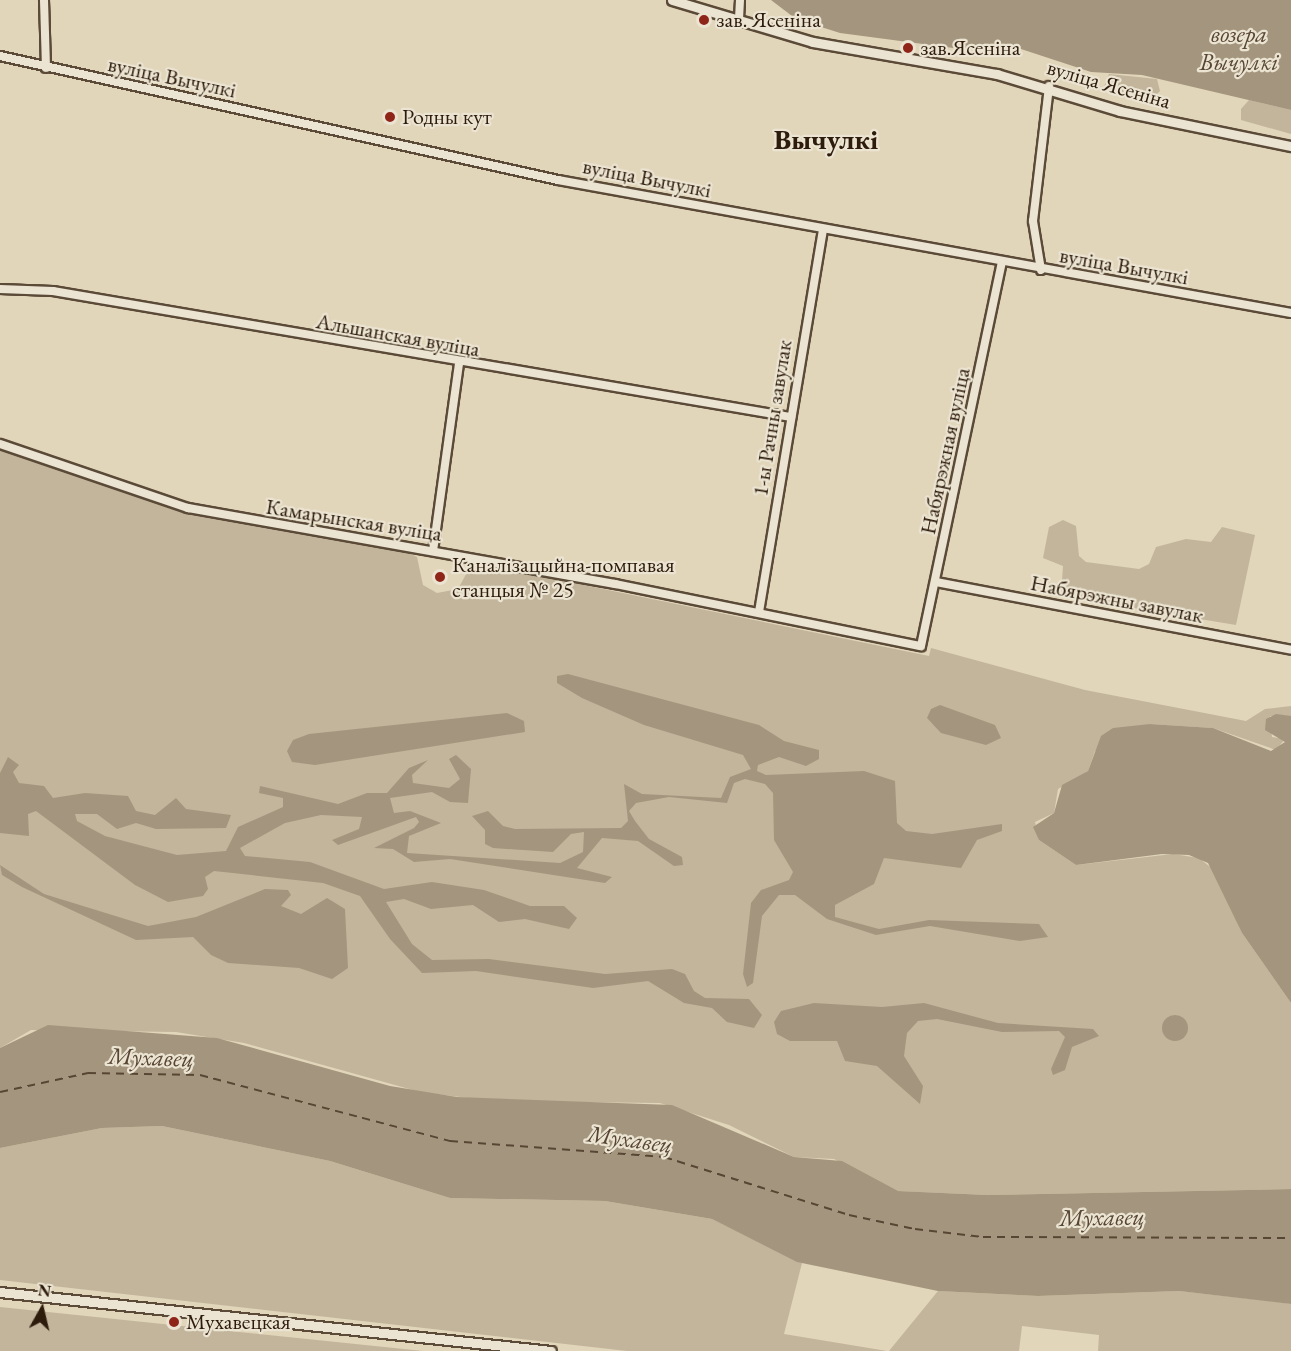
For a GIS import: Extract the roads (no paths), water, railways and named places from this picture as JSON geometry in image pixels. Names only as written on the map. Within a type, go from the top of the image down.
[{"type":"street","points":[[44,0],[46,68]]},
{"type":"street","name":"вуліца Ясеніна","points":[[672,0],[884,58],[1048,86],[1120,111],[1291,146]]},
{"type":"street","points":[[739,19],[740,0]]},
{"type":"street","name":"вуліца Вычулкі","points":[[0,56],[558,180],[1041,270],[1291,313]]},
{"type":"street","points":[[1041,270],[1033,221],[1048,86]]},
{"type":"street","name":"1-ы Рачны завулак","points":[[759,612],[823,230]]},
{"type":"street","name":"Набярэжная вуліца","points":[[921,646],[1002,262]]},
{"type":"street","name":"Альшанская вуліца","points":[[0,289],[53,291],[459,364],[791,417]]},
{"type":"street","points":[[433,551],[459,364]]},
{"type":"street","name":"Камарынская вуліца","points":[[0,444],[188,508],[759,612],[921,646]]},
{"type":"street","name":"Набярэжны завулак","points":[[936,582],[1291,650]]},
{"type":"street","points":[[0,1292],[550,1351]]},
{"type":"water","name":"возера Вычулкі","points":[[771,0],[1291,0],[1291,110],[1142,75],[1091,72],[1021,49],[961,49],[840,33],[796,19]]},
{"type":"water","points":[[568,674],[759,725],[784,741],[819,750],[819,759],[806,766],[779,757],[758,765],[757,771],[766,775],[864,771],[895,781],[897,823],[906,831],[932,834],[1002,824],[1002,831],[977,840],[961,868],[884,858],[874,884],[835,905],[835,917],[879,929],[929,920],[1039,924],[1048,937],[1020,941],[930,926],[876,935],[827,919],[795,895],[779,895],[762,916],[753,983],[747,987],[743,974],[751,903],[761,890],[789,880],[793,872],[774,840],[773,793],[765,784],[745,779],[734,783],[727,803],[669,797],[636,803],[629,811],[635,821],[649,839],[682,857],[683,865],[674,866],[638,841],[602,838],[577,868],[612,877],[605,883],[450,859],[414,862],[393,849],[374,848],[414,828],[419,822],[416,817],[338,845],[332,840],[359,829],[362,817],[321,815],[285,823],[240,848],[245,856],[310,862],[384,889],[432,882],[484,890],[530,906],[564,906],[577,918],[569,929],[525,919],[499,922],[473,905],[431,909],[404,899],[386,902],[412,944],[432,960],[489,959],[605,974],[672,969],[685,974],[694,991],[705,998],[749,999],[762,1015],[754,1028],[727,1022],[712,1008],[684,1003],[648,981],[593,988],[476,971],[422,973],[390,939],[360,896],[323,883],[214,871],[205,877],[208,889],[203,896],[168,902],[135,885],[36,811],[28,814],[29,836],[0,833],[0,773],[8,757],[19,765],[13,772],[19,783],[44,786],[53,798],[85,793],[128,796],[136,811],[155,815],[176,798],[186,809],[231,815],[226,828],[156,829],[136,823],[117,829],[97,814],[75,814],[77,821],[105,836],[177,855],[226,851],[238,827],[283,807],[283,798],[259,793],[260,786],[338,804],[367,793],[387,793],[409,768],[428,760],[412,775],[413,783],[449,788],[460,779],[449,759],[456,755],[471,769],[468,803],[450,802],[432,792],[390,798],[394,813],[410,811],[441,823],[409,836],[407,853],[560,863],[583,852],[584,832],[571,834],[553,852],[493,848],[485,844],[485,830],[472,816],[488,811],[503,826],[515,829],[621,828],[628,821],[624,784],[642,794],[721,798],[730,777],[751,769],[743,755],[644,725],[582,698],[557,683],[557,676]]},
{"type":"water","points":[[940,705],[995,725],[1001,738],[986,745],[941,733],[927,718],[931,709]]},
{"type":"water","points":[[507,713],[524,721],[525,732],[315,765],[292,762],[287,751],[293,740],[309,734]]},
{"type":"water","points":[[1276,714],[1291,716],[1291,1003],[1242,933],[1208,863],[1189,855],[1162,854],[1076,865],[1039,840],[1033,827],[1054,813],[1062,785],[1088,771],[1101,736],[1113,728],[1150,724],[1213,728],[1271,751],[1285,742],[1265,730],[1266,719]]},
{"type":"water","points":[[0,865],[44,894],[148,926],[196,917],[265,889],[288,890],[291,895],[281,906],[301,914],[327,898],[345,909],[348,968],[332,979],[299,968],[228,963],[211,955],[193,937],[136,940],[22,887],[2,875]]},
{"type":"water","points":[[814,1003],[882,1007],[924,1003],[998,1023],[1093,1029],[1099,1036],[1072,1047],[1065,1070],[1053,1075],[1051,1069],[1065,1037],[1059,1031],[1002,1032],[937,1019],[918,1021],[907,1033],[904,1056],[923,1086],[920,1104],[877,1066],[845,1061],[837,1041],[790,1041],[777,1034],[774,1022],[781,1011]]},
{"type":"water","points":[[1175,1015],[1185,1018],[1188,1028],[1185,1038],[1175,1041],[1165,1038],[1162,1028],[1165,1018]]},
{"type":"water","name":"Мухавец","points":[[48,1025],[217,1038],[390,1086],[457,1097],[672,1105],[794,1157],[842,1161],[898,1191],[987,1195],[1291,1189],[1291,1304],[1179,1291],[1038,1296],[938,1291],[797,1262],[712,1219],[605,1201],[450,1198],[330,1161],[162,1126],[102,1128],[0,1148],[0,1048]]},
{"type":"place","name":"зав. Ясеніна","points":[[704,20]]},
{"type":"place","name":"зав.Ясеніна","points":[[908,48]]},
{"type":"place","name":"Родны кут","points":[[390,117]]},
{"type":"place","name":"Каналізацыйна-помпавая станцыя № 25","points":[[440,577]]},
{"type":"place","name":"Мухавецкая","points":[[174,1322]]},
{"type":"district","name":"Вычулкі","points":[[826,139]]}]
